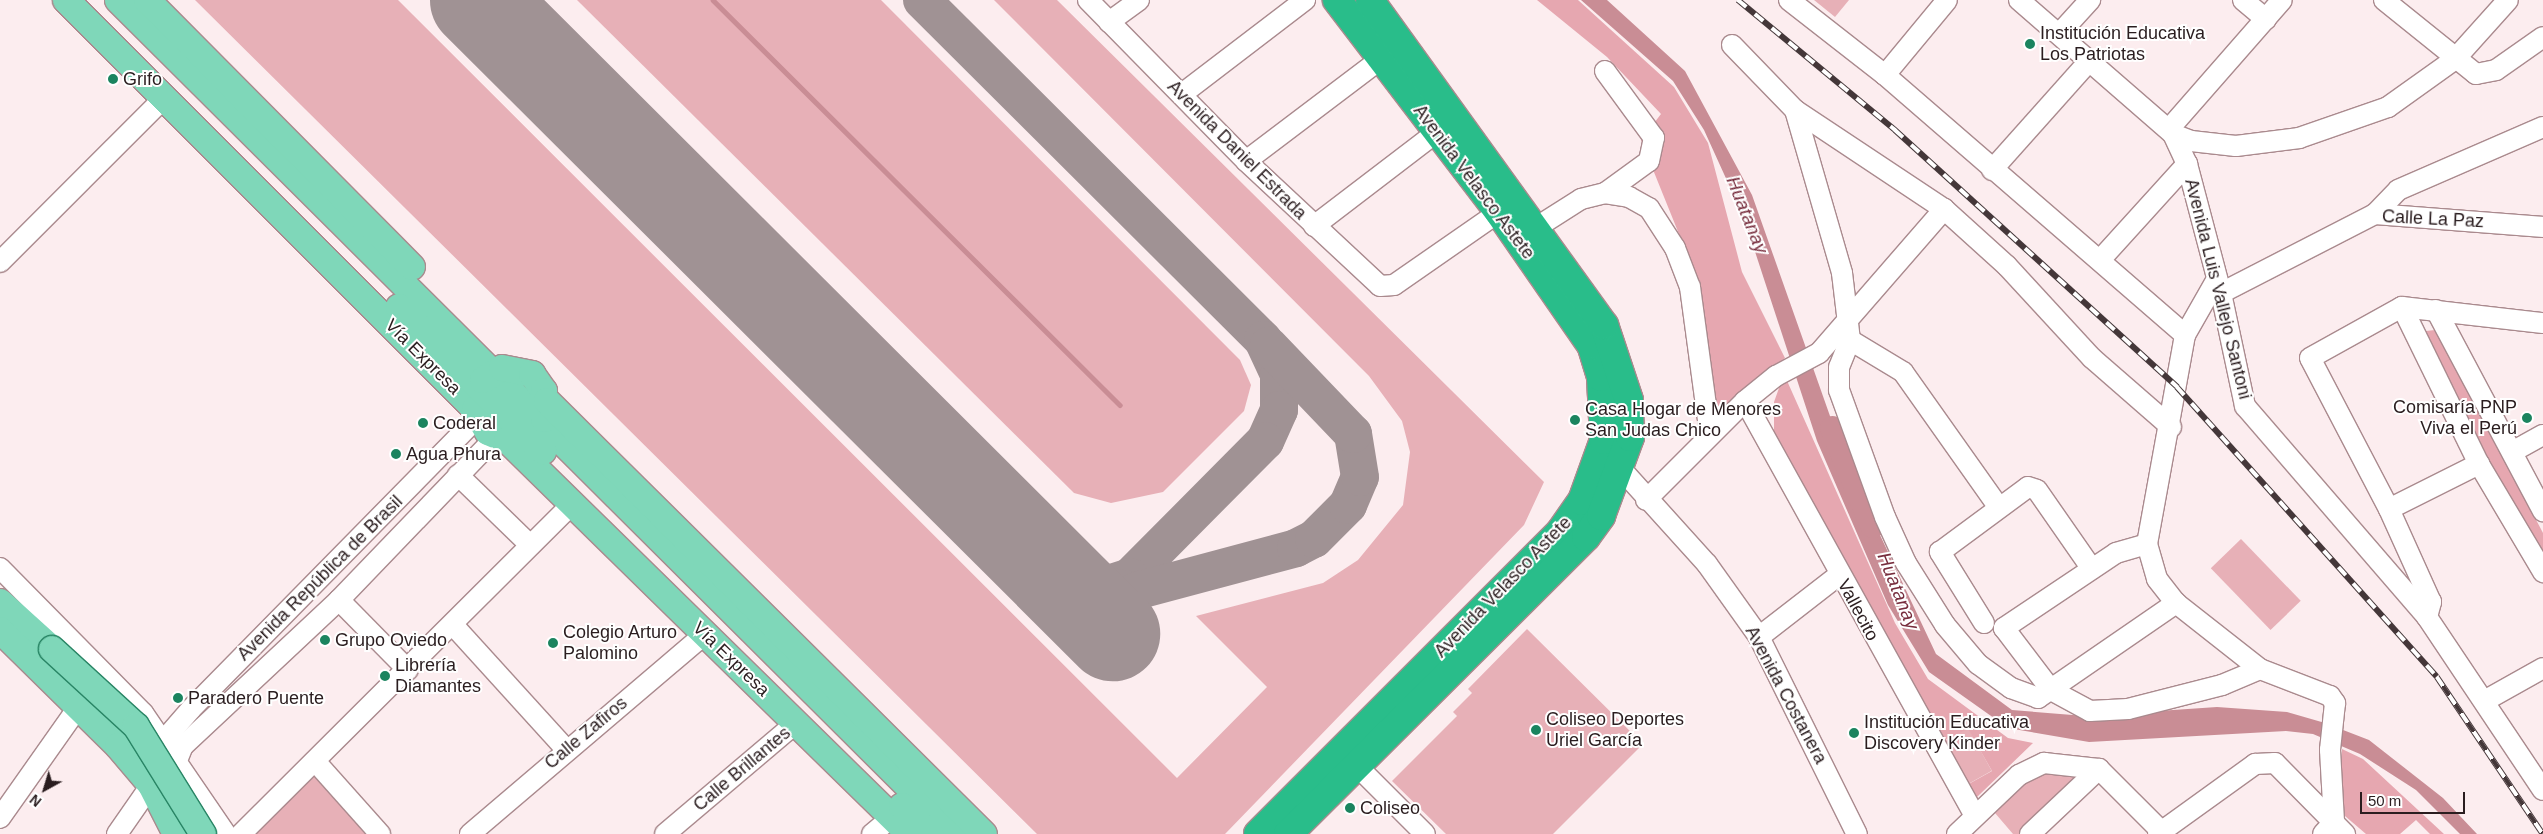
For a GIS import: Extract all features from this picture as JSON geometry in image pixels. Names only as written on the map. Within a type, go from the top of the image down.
[{"type":"highway","name":"Avenida Velasco Astete","points":[[1288,834],[1349,758],[1560,532],[1630,438],[1629,400],[1619,360],[1604,325],[1537,227],[1508,206],[1437,132],[1337,0]]},
{"type":"highway","name":"Avenida Velasco Astete","points":[[1370,0],[1508,206],[1591,345],[1605,408],[1611,463]]},
{"type":"highway","name":"Avenida Velasco Astete","points":[[1258,834],[1349,758]]},
{"type":"main road","name":"Vía Expresa","points":[[66,0],[201,134],[487,391]]},
{"type":"main road","points":[[81,0],[95,28]]},
{"type":"main road","name":"Vía Expresa","points":[[90,0],[251,146]]},
{"type":"main road","name":"Vía Expresa","points":[[118,0],[251,146],[487,391],[930,834]]},
{"type":"main road","name":"Vía Expresa","points":[[147,0],[240,94],[487,391]]},
{"type":"main road","points":[[201,134],[251,146],[240,94]]},
{"type":"main road","points":[[487,391],[532,374],[524,427]]},
{"type":"main road","name":"Vía Expresa","points":[[524,427],[572,504],[900,826]]},
{"type":"main road","name":"Vía Expresa","points":[[524,427],[956,834]]},
{"type":"main road","name":"Vía Expresa","points":[[524,427],[984,834]]},
{"type":"main road","points":[[0,602],[49,654],[130,733],[192,834]]},
{"type":"main road","points":[[0,614],[136,726],[203,834]]},
{"type":"main road","points":[[3,640],[79,705],[151,785],[176,834]]},
{"type":"street","name":"Avenida Daniel Estrada","points":[[1088,0],[1246,161],[1380,286],[1394,284],[1508,206]]},
{"type":"street","points":[[1109,22],[1139,0]]},
{"type":"street","points":[[1182,94],[1305,0]]},
{"type":"street","points":[[1789,0],[1884,75],[2185,335]]},
{"type":"street","points":[[1884,75],[1948,0]]},
{"type":"street","name":"Avenida Luis Vallejo Santoni","points":[[2019,0],[2060,33],[2171,132],[2187,164],[2220,286],[2245,406],[2427,618],[2486,700],[2543,790]]},
{"type":"street","points":[[2060,33],[2090,0]]},
{"type":"street","points":[[2243,0],[2266,19]]},
{"type":"street","points":[[2282,0],[2171,132],[2236,146],[2300,138],[2388,106],[2455,59],[2508,0]]},
{"type":"street","points":[[2384,0],[2476,74],[2496,70],[2543,37]]},
{"type":"street","points":[[1732,45],[1795,110],[1944,209],[2006,266],[2092,358],[2171,427]]},
{"type":"street","points":[[1246,161],[1381,59]]},
{"type":"street","points":[[1992,170],[2090,60]]},
{"type":"street","points":[[1537,227],[1581,199],[1605,193],[1648,162],[1654,138],[1605,71]]},
{"type":"street","points":[[0,262],[164,98]]},
{"type":"street","points":[[1795,110],[1850,312],[1850,340],[1839,367],[1839,390],[1885,517],[1906,563],[1945,626],[1978,664],[2011,688],[2034,697],[2051,690],[2176,603]]},
{"type":"street","points":[[2375,214],[2398,190],[2543,127]]},
{"type":"street","points":[[1314,226],[1437,132]]},
{"type":"street","points":[[2100,260],[2187,164]]},
{"type":"street","points":[[1605,193],[1629,197],[1649,208],[1675,248],[1690,287],[1710,434]]},
{"type":"street","points":[[1646,500],[1745,401],[1776,376],[1819,353],[1850,312],[1944,209]]},
{"type":"street","name":"Calle La Paz","points":[[2220,286],[2375,214],[2543,227]]},
{"type":"street","points":[[2220,286],[2185,335],[2171,427],[2151,503],[2147,544],[2157,579],[2176,603],[2260,669],[2330,696],[2337,715],[2330,750],[2334,830]]},
{"type":"street","points":[[2427,618],[2431,602],[2389,509],[2310,358],[2402,307],[2543,323]]},
{"type":"street","points":[[2402,307],[2480,464],[2543,572]]},
{"type":"street","points":[[2436,310],[2543,511]]},
{"type":"street","points":[[1850,340],[1903,372],[1998,506]]},
{"type":"street","name":"Avenida República de Brasil","points":[[174,750],[302,596],[487,391]]},
{"type":"street","name":"Vallecito","points":[[1745,401],[1839,575],[1975,816]]},
{"type":"street","name":"Avenida República de Brasil","points":[[174,750],[339,600],[458,475],[524,427]]},
{"type":"street","points":[[2512,452],[2543,435]]},
{"type":"street","name":"Avenida Costanera","points":[[1611,463],[1707,564],[1759,637],[1857,834]]},
{"type":"street","points":[[2389,509],[2480,464]]},
{"type":"street","points":[[458,475],[530,545]]},
{"type":"street","points":[[1984,624],[1940,552],[1998,506],[2034,488],[2092,568]]},
{"type":"street","points":[[241,834],[408,670],[572,504]]},
{"type":"street","points":[[2147,544],[2116,553],[2004,628],[2051,690],[2090,711],[2128,708],[2213,688],[2260,669]]},
{"type":"street","points":[[0,568],[105,674],[174,750],[226,834]]},
{"type":"street","points":[[1759,637],[1839,575]]},
{"type":"street","points":[[302,596],[322,616]]},
{"type":"street","points":[[339,600],[408,670]]},
{"type":"street","points":[[453,625],[566,749]]},
{"type":"street","name":"Calle Zafiros","points":[[470,834],[566,749],[705,634]]},
{"type":"street","points":[[2486,700],[2543,668]]},
{"type":"street","points":[[0,818],[79,705],[105,674]]},
{"type":"street","name":"Calle Brillantes","points":[[664,834],[796,723]]},
{"type":"street","points":[[174,750],[165,775],[176,834]]},
{"type":"street","points":[[174,750],[189,795],[192,834]]},
{"type":"street","points":[[1349,758],[1425,834]]},
{"type":"street","points":[[316,760],[380,834]]},
{"type":"street","points":[[1957,834],[2019,775],[2044,763],[2099,769],[2161,833],[2255,764],[2274,763],[2334,830]]},
{"type":"street","points":[[2030,834],[2099,769]]},
{"type":"street","points":[[117,834],[151,785]]},
{"type":"street","points":[[872,834],[900,826]]},
{"type":"shaded area","points":[[195,0],[398,0],[1177,778],[1267,687],[1196,616],[1323,583],[1358,560],[1403,505],[1410,452],[1402,421],[1369,376],[994,0],[1057,0],[1544,482],[1524,525],[1225,834],[1037,834]]},
{"type":"shaded area","points":[[577,0],[881,0],[1240,360],[1251,385],[1244,411],[1163,492],[1111,503],[1074,493]]},
{"type":"shaded area","points":[[1537,0],[1578,0],[1674,87],[1708,143],[1742,272],[1785,358],[1721,410],[1709,413],[1683,244],[1641,140],[1661,114],[1607,57]]},
{"type":"shaded area","points":[[1814,0],[1849,0],[1835,17]]},
{"type":"shaded area","points":[[2435,330],[2543,533],[2543,567],[2423,337],[2426,331]]},
{"type":"shaded area","points":[[1784,374],[1895,623],[1928,679],[2008,738],[2033,743],[1977,797],[1972,798],[1965,786],[1992,771],[1968,729],[1941,742],[1774,437],[1774,402]]},
{"type":"shaded area","points":[[2241,539],[2301,601],[2271,630],[2211,568]]},
{"type":"shaded area","name":"Coliseo Deportes Uriel García","points":[[1527,629],[1643,744],[1553,834],[1446,834],[1392,781],[1457,716],[1453,712],[1472,693],[1468,689]]},
{"type":"shaded area","points":[[1968,728],[1992,771],[1966,785],[1942,743]]},
{"type":"shaded area","points":[[2342,749],[2363,759],[2444,834],[2430,834],[2416,820],[2400,834],[2366,834],[2338,810]]},
{"type":"shaded area","points":[[2040,758],[2085,769],[2044,834],[2013,834],[1995,813],[1972,834],[1958,834]]},
{"type":"shaded area","points":[[313,775],[367,834],[253,834]]},
{"type":"water","points":[[1581,0],[1607,0],[1685,71],[1752,195],[1848,467],[1936,654],[2012,710],[2085,716],[2217,707],[2287,712],[2325,723],[2369,740],[2443,798],[2477,834],[2460,834],[2416,790],[2360,754],[2313,734],[2286,731],[2089,742],[2008,728],[1929,672],[1888,605],[1817,441],[1744,218],[1704,130],[1673,81]]},
{"type":"waterway","points":[[713,0],[1120,405]]},
{"type":"waterway","name":"Huatanay","points":[[1832,428],[1872,525]]},
{"type":"taxiway","points":[[922,0],[1263,340],[1279,375],[1279,410],[1265,441],[1130,577],[1092,589],[1063,579],[1040,562]]},
{"type":"taxiway","points":[[1110,587],[1136,591],[1296,548],[1314,539],[1348,505],[1360,477],[1353,434],[1269,346]]},
{"type":"runway","points":[[477,0],[1112,633]]},
{"type":"railway","points":[[1738,0],[1895,130],[2177,387],[2437,677],[2543,834]]},
{"type":"place","name":"Institución Educativa Los Patriotas","points":[[2030,44]]},
{"type":"place","name":"Grifo","points":[[113,79]]},
{"type":"place","name":"Comisaría PNP Viva el Perú","points":[[2527,418]]},
{"type":"place","name":"Casa Hogar de Menores San Judas Chico","points":[[1575,420]]},
{"type":"place","name":"Coderal","points":[[423,423]]},
{"type":"place","name":"Agua Phura","points":[[396,454]]},
{"type":"place","name":"Grupo Oviedo","points":[[325,640]]},
{"type":"place","name":"Colegio Arturo Palomino","points":[[553,643]]},
{"type":"place","name":"Librería Diamantes","points":[[385,676]]},
{"type":"place","name":"Paradero Puente","points":[[178,698]]},
{"type":"place","name":"Coliseo Deportes Uriel García","points":[[1536,730]]},
{"type":"place","name":"Institución Educativa Discovery Kinder","points":[[1854,733]]},
{"type":"place","name":"Coliseo","points":[[1350,808]]}]
